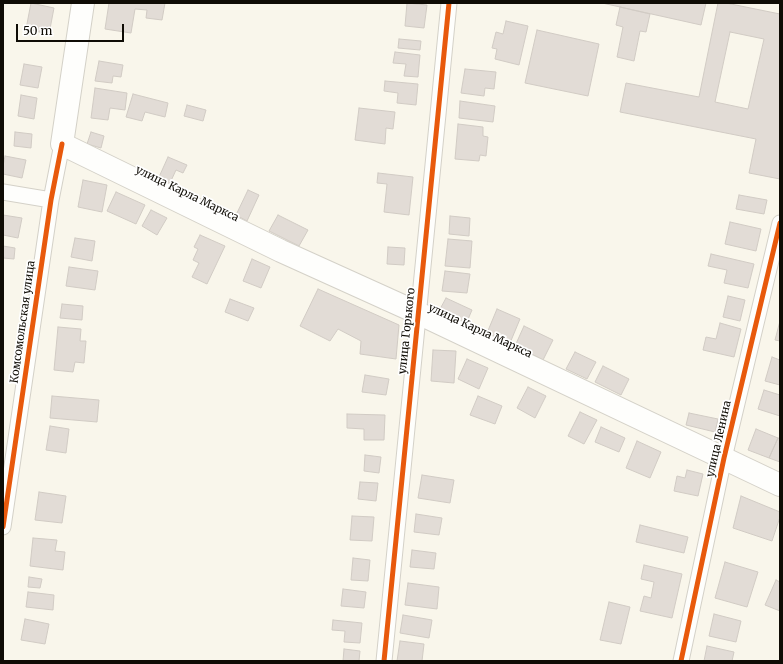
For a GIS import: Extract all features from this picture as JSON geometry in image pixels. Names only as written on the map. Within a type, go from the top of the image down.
[{"type":"main road","name":"Комсомольская улица","points":[[62,144],[83,3]]},
{"type":"main road","name":"улица Карла Маркса","points":[[62,144],[281,251],[418,313],[780,485]]},
{"type":"street","name":"улица Горького","points":[[384,661],[450,3]]},
{"type":"street","name":"Комсомольская улица","points":[[3,527],[52,200],[62,144]]},
{"type":"street","points":[[3,192],[52,200]]},
{"type":"street","name":"улица Ленина","points":[[681,661],[724,458],[780,223]]},
{"type":"building","points":[[31,3],[54,8],[49,34],[26,29]]},
{"type":"building","points":[[109,3],[165,3],[162,20],[146,18],[147,10],[135,9],[131,33],[105,29]]},
{"type":"building","points":[[407,3],[427,5],[424,28],[405,26]]},
{"type":"building","points":[[602,3],[706,3],[701,25]]},
{"type":"building","points":[[718,3],[726,3],[780,14],[780,179],[749,173],[756,139],[620,112],[626,83],[699,97]],"holes":[[[730,32],[764,39],[748,109],[715,102]]]},
{"type":"building","points":[[620,7],[650,14],[646,32],[640,31],[634,61],[617,57],[623,27],[616,25]]},
{"type":"building","points":[[506,21],[528,26],[519,65],[495,59],[497,49],[492,48],[496,32],[503,34]]},
{"type":"building","points":[[537,30],[599,44],[588,96],[525,83]]},
{"type":"building","points":[[399,39],[421,41],[420,50],[398,48]]},
{"type":"building","points":[[395,52],[420,55],[418,77],[404,76],[406,64],[393,63]]},
{"type":"building","points":[[99,61],[123,65],[121,77],[113,76],[112,83],[95,81]]},
{"type":"building","points":[[24,64],[42,67],[38,88],[20,85]]},
{"type":"building","points":[[465,69],[496,72],[494,89],[485,88],[484,96],[461,93]]},
{"type":"building","points":[[385,81],[418,84],[416,105],[397,103],[398,93],[384,91]]},
{"type":"building","points":[[95,88],[127,93],[125,110],[110,108],[108,120],[91,118]]},
{"type":"building","points":[[133,94],[168,103],[165,117],[145,112],[142,121],[126,117]]},
{"type":"building","points":[[21,95],[37,98],[34,119],[18,116]]},
{"type":"building","points":[[460,101],[495,106],[493,122],[459,118]]},
{"type":"building","points":[[187,105],[206,110],[203,121],[184,116]]},
{"type":"building","points":[[359,108],[395,112],[393,129],[386,128],[385,144],[355,140]]},
{"type":"building","points":[[458,124],[483,127],[483,136],[488,137],[486,156],[480,155],[479,161],[455,159]]},
{"type":"building","points":[[15,132],[32,134],[31,148],[14,146]]},
{"type":"building","points":[[91,132],[104,136],[101,148],[87,144]]},
{"type":"building","points":[[5,156],[26,160],[22,178],[3,174]]},
{"type":"building","points":[[168,157],[187,165],[183,173],[176,170],[170,183],[159,177]]},
{"type":"building","points":[[378,173],[413,177],[409,215],[384,212],[387,184],[377,183]]},
{"type":"building","points":[[83,180],[107,185],[102,212],[78,207]]},
{"type":"building","points":[[248,190],[259,195],[247,221],[236,215]]},
{"type":"building","points":[[116,192],[145,205],[136,224],[107,211]]},
{"type":"building","points":[[739,195],[767,200],[764,214],[736,209]]},
{"type":"building","points":[[151,210],[167,218],[157,235],[142,226]]},
{"type":"building","points":[[3,215],[22,218],[18,238],[3,235]]},
{"type":"building","points":[[278,215],[308,230],[299,246],[269,231]]},
{"type":"building","points":[[450,216],[470,218],[469,236],[449,234]]},
{"type":"building","points":[[730,222],[761,229],[756,251],[725,244]]},
{"type":"building","points":[[200,235],[225,246],[207,284],[192,277],[199,263],[193,260],[198,249],[194,247]]},
{"type":"building","points":[[75,238],[95,241],[92,261],[71,257]]},
{"type":"building","points":[[448,239],[472,241],[470,268],[445,266]]},
{"type":"building","points":[[3,246],[15,248],[14,259],[3,258]]},
{"type":"building","points":[[388,247],[405,248],[404,265],[387,264]]},
{"type":"building","points":[[711,254],[754,264],[748,288],[724,283],[727,270],[708,266]]},
{"type":"building","points":[[252,259],[270,267],[261,288],[243,281]]},
{"type":"building","points":[[69,267],[98,271],[95,290],[66,286]]},
{"type":"building","points":[[445,271],[470,274],[467,293],[442,291]]},
{"type":"building","points":[[318,289],[399,325],[396,359],[360,354],[361,341],[338,329],[330,341],[300,326]]},
{"type":"building","points":[[728,296],[745,300],[740,321],[723,317]]},
{"type":"building","points":[[446,298],[472,310],[466,324],[439,311]]},
{"type":"building","points":[[230,299],[254,308],[248,321],[225,312]]},
{"type":"building","points":[[62,304],[83,306],[82,320],[60,318]]},
{"type":"building","points":[[497,309],[520,319],[510,343],[487,333]]},
{"type":"building","points":[[780,321],[780,341],[775,340]]},
{"type":"building","points":[[720,323],[741,329],[734,357],[703,350],[706,337],[716,339]]},
{"type":"building","points":[[524,326],[553,340],[543,360],[515,346]]},
{"type":"building","points":[[58,327],[81,329],[80,341],[86,341],[84,363],[75,362],[73,372],[54,370]]},
{"type":"building","points":[[433,350],[456,351],[454,383],[431,381]]},
{"type":"building","points":[[575,352],[596,362],[587,379],[566,369]]},
{"type":"building","points":[[772,357],[780,360],[780,385],[765,381]]},
{"type":"building","points":[[467,359],[488,368],[479,389],[458,379]]},
{"type":"building","points":[[603,366],[629,379],[621,395],[595,382]]},
{"type":"building","points":[[365,375],[389,379],[386,395],[362,392]]},
{"type":"building","points":[[528,387],[546,396],[535,418],[517,408]]},
{"type":"building","points":[[764,390],[780,395],[780,416],[758,409]]},
{"type":"building","points":[[52,396],[99,400],[97,422],[50,418]]},
{"type":"building","points":[[478,396],[502,406],[495,424],[470,415]]},
{"type":"building","points":[[580,412],[597,420],[584,444],[568,436]]},
{"type":"building","points":[[689,413],[718,419],[715,432],[686,425]]},
{"type":"building","points":[[347,414],[385,415],[384,440],[364,440],[364,429],[347,428]]},
{"type":"building","points":[[50,426],[69,429],[66,453],[46,450]]},
{"type":"building","points":[[601,427],[625,438],[619,452],[595,442]]},
{"type":"building","points":[[756,429],[778,438],[769,458],[748,450]]},
{"type":"building","points":[[778,438],[780,439],[780,462],[769,458]]},
{"type":"building","points":[[637,441],[661,452],[650,478],[626,468]]},
{"type":"building","points":[[365,455],[381,457],[379,473],[364,471]]},
{"type":"building","points":[[687,470],[703,474],[698,496],[674,491],[677,476],[685,478]]},
{"type":"building","points":[[422,475],[454,480],[450,503],[418,498]]},
{"type":"building","points":[[360,482],[378,483],[376,501],[358,499]]},
{"type":"building","points":[[39,492],[66,496],[62,523],[35,520]]},
{"type":"building","points":[[741,496],[780,512],[780,517],[772,541],[733,528]]},
{"type":"building","points":[[416,514],[442,518],[439,535],[414,532]]},
{"type":"building","points":[[352,516],[374,517],[372,541],[350,540]]},
{"type":"building","points":[[640,525],[688,537],[684,553],[636,542]]},
{"type":"building","points":[[33,538],[57,540],[55,551],[65,552],[63,570],[30,566]]},
{"type":"building","points":[[412,550],[436,553],[434,569],[410,567]]},
{"type":"building","points":[[353,558],[370,560],[368,581],[351,580]]},
{"type":"building","points":[[725,562],[758,572],[747,607],[715,598]]},
{"type":"building","points":[[644,565],[682,574],[672,618],[640,611],[644,596],[651,598],[654,582],[641,579]]},
{"type":"building","points":[[29,577],[42,579],[40,588],[28,587]]},
{"type":"building","points":[[776,580],[780,582],[780,611],[765,605]]},
{"type":"building","points":[[408,583],[439,587],[437,609],[405,605]]},
{"type":"building","points":[[343,589],[366,592],[364,608],[341,606]]},
{"type":"building","points":[[28,592],[54,595],[53,610],[26,607]]},
{"type":"building","points":[[609,602],[630,607],[621,644],[600,640]]},
{"type":"building","points":[[714,614],[741,621],[736,642],[709,636]]},
{"type":"building","points":[[403,615],[432,620],[429,638],[400,633]]},
{"type":"building","points":[[25,619],[49,624],[45,644],[21,640]]},
{"type":"building","points":[[333,620],[362,623],[360,643],[344,642],[345,631],[332,630]]},
{"type":"building","points":[[400,641],[424,644],[422,661],[397,661]]},
{"type":"building","points":[[707,646],[734,652],[732,661],[704,661]]},
{"type":"building","points":[[344,649],[360,651],[359,661],[343,661]]},
{"type":"cycle path","points":[[384,661],[449,3]]},
{"type":"cycle path","points":[[3,527],[51,200],[62,144]]},
{"type":"cycle path","points":[[681,661],[724,458],[780,223]]}]
